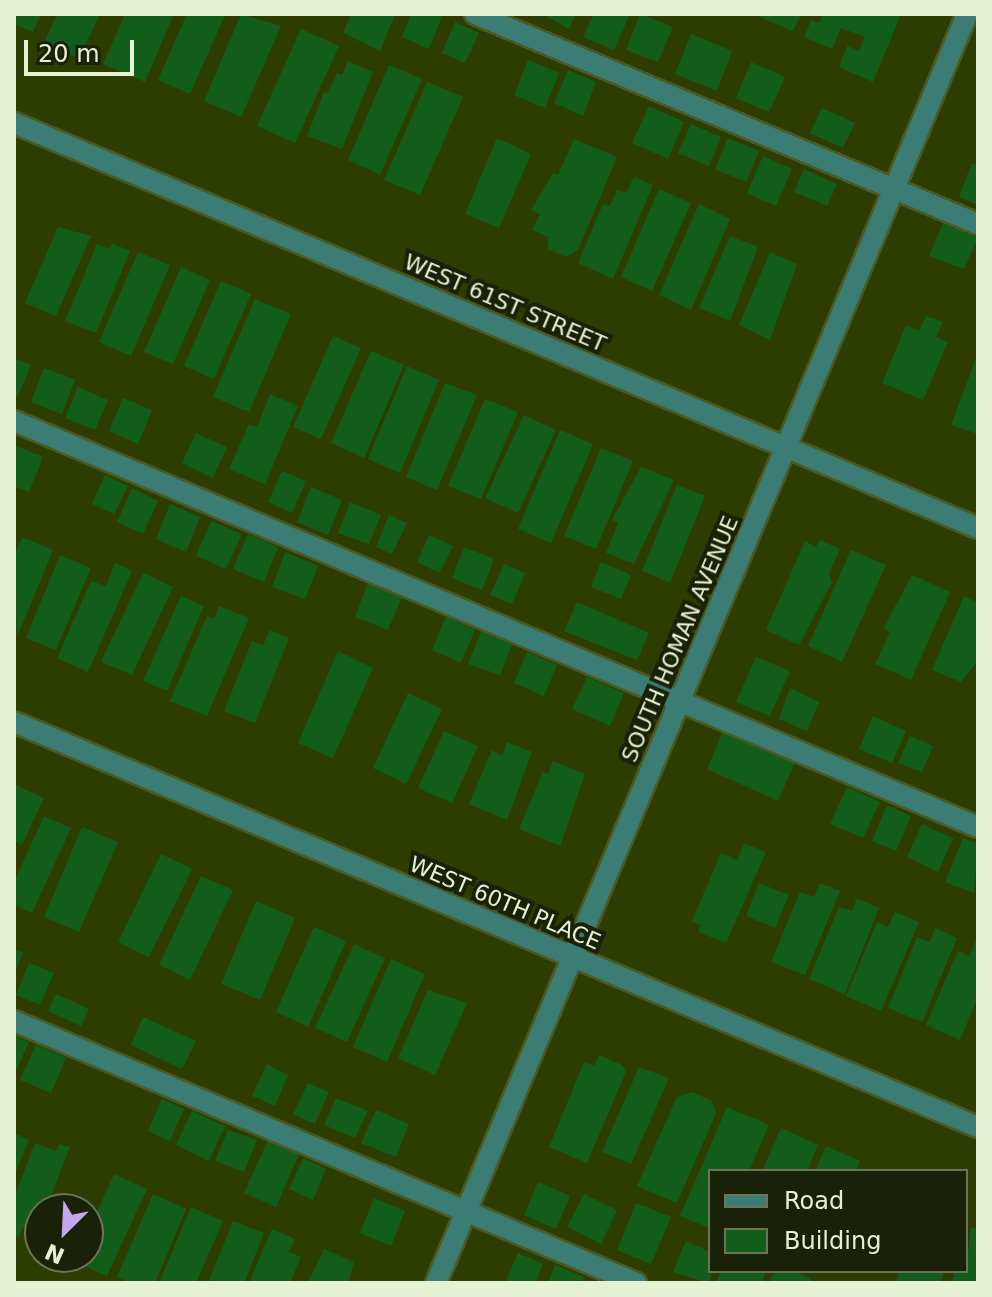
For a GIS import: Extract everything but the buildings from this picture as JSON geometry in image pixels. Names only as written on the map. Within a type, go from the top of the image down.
[{"type":"street","points":[[475,14],[978,224]]},
{"type":"street","name":"SOUTH HOMAN AVENUE","points":[[436,1283],[967,14]]},
{"type":"street","name":"WEST 61ST STREET","points":[[14,123],[978,528]]},
{"type":"street","points":[[14,421],[978,827]]},
{"type":"street","name":"WEST 60TH PLACE","points":[[14,722],[978,1127]]},
{"type":"street","points":[[14,1021],[636,1283]]}]
